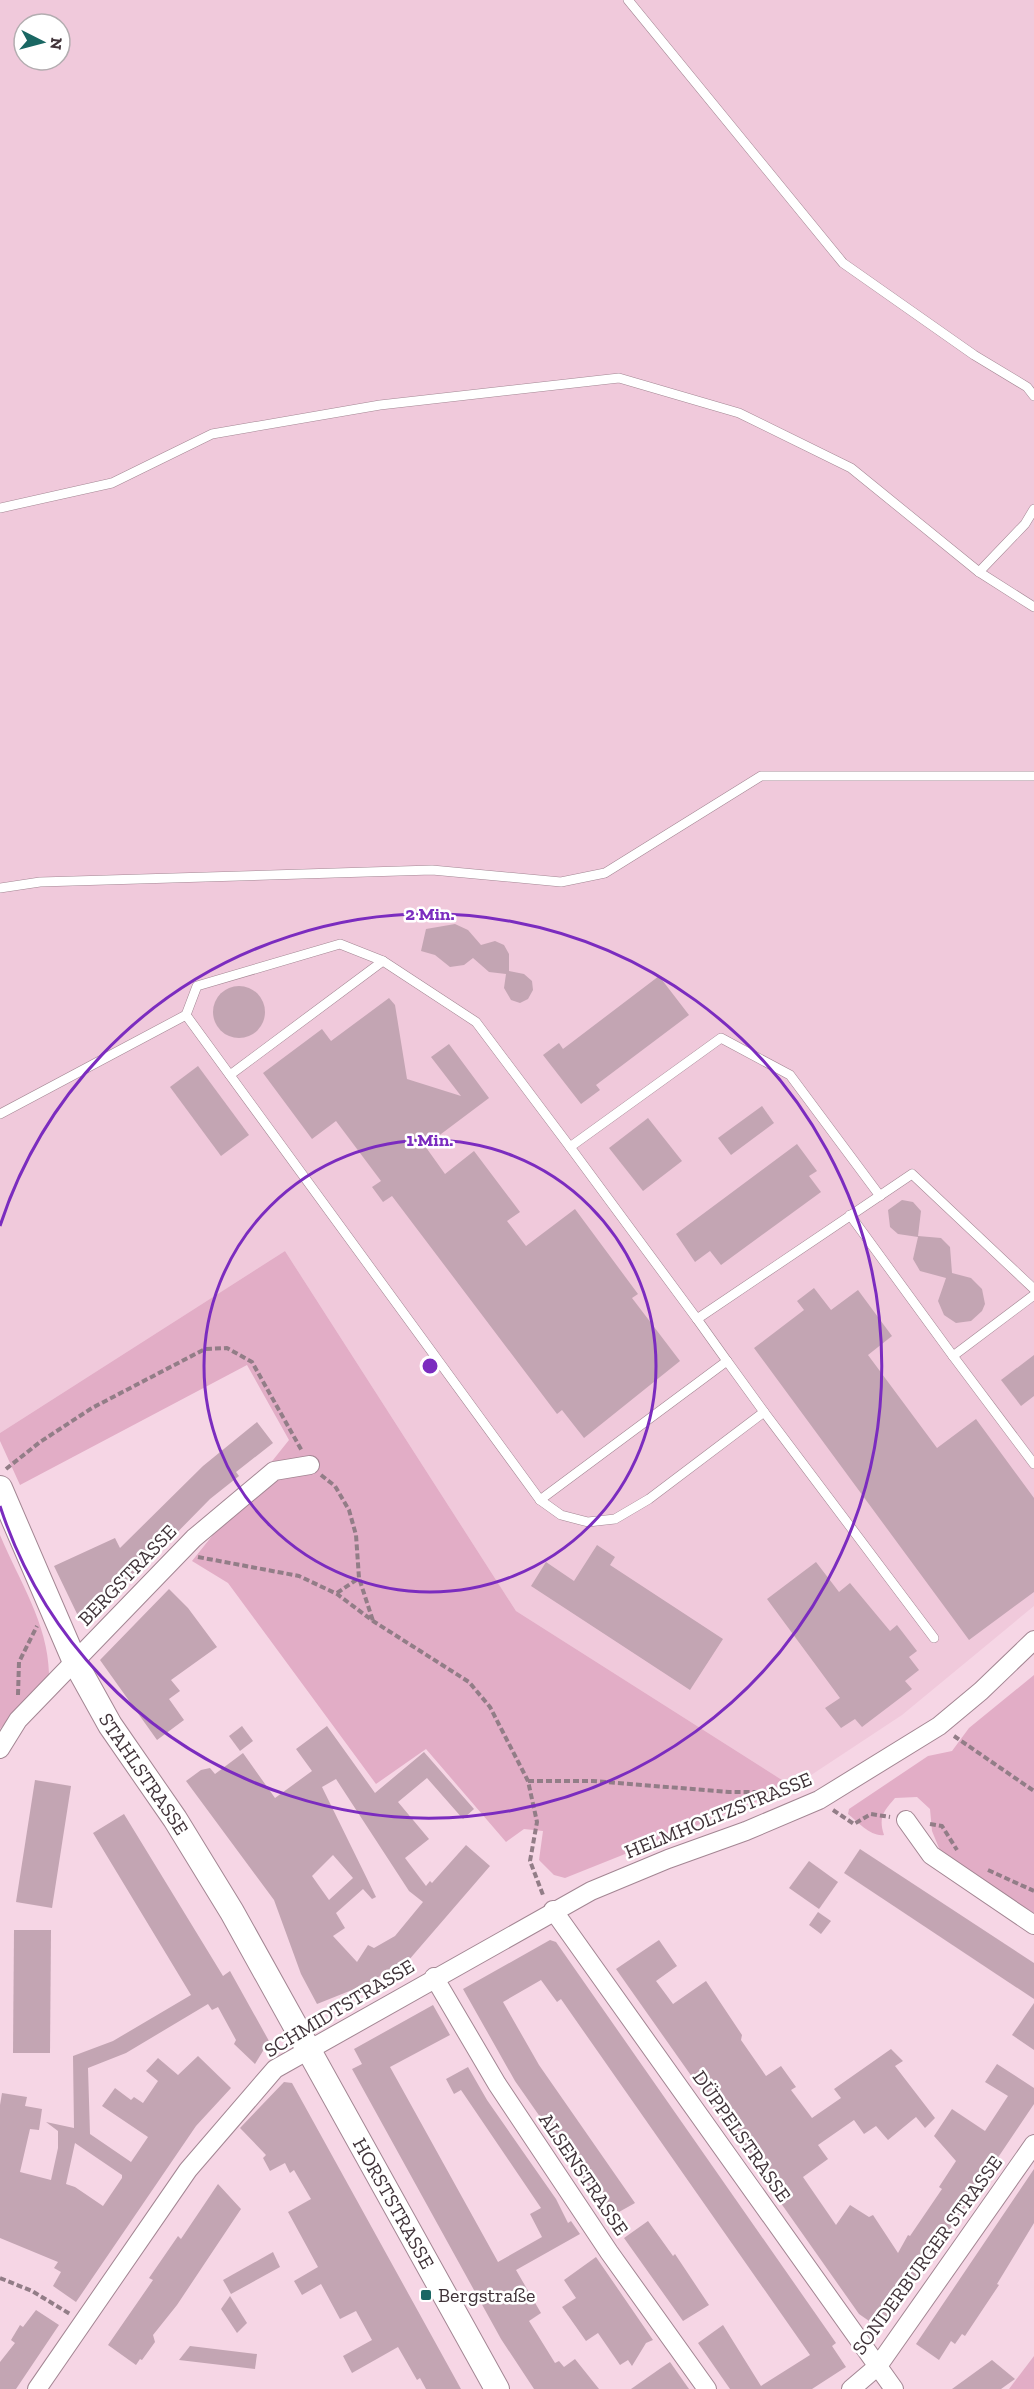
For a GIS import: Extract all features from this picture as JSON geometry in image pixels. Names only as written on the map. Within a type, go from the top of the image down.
[{"type":"street","name":"BERGSTRASSE","points":[[0,1749],[18,1720],[194,1538],[274,1471],[310,1465]]},
{"type":"street","name":"STAHLSTRASSE","points":[[0,1488],[75,1662],[110,1725],[175,1819],[232,1912],[308,2049]]},
{"type":"street","name":"HELMHOLTZSTRASSE","points":[[553,1910],[591,1891],[668,1859],[746,1832],[819,1800],[939,1726],[981,1691],[1034,1640]]},
{"type":"street","points":[[906,1820],[931,1855],[1034,1925]]},
{"type":"street","name":"SCHMIDTSTRASSE","points":[[37,2389],[188,2169],[275,2069],[553,1910]]},
{"type":"street","name":"DÜPPELSTRASSE","points":[[553,1910],[894,2389]]},
{"type":"street","name":"ALSENSTRASSE","points":[[434,1977],[497,2084],[589,2223],[707,2389]]},
{"type":"street","name":"HORSTSTRASSE","points":[[308,2049],[496,2389]]},
{"type":"street","name":"SONDERBURGER STRASSE","points":[[851,2389],[878,2366],[1034,2145]]},
{"type":"lane","points":[[628,0],[843,263],[974,355],[1027,387],[1034,396]]},
{"type":"lane","points":[[0,508],[112,483],[212,434],[380,405],[619,378],[739,413],[851,468],[978,572],[1034,607]]},
{"type":"lane","points":[[978,572],[1025,524],[1034,509]]},
{"type":"lane","points":[[0,888],[40,882],[432,870],[561,882],[605,873],[761,776],[1034,776]]},
{"type":"lane","points":[[0,1114],[186,1015],[197,986],[340,944],[383,961],[476,1022],[934,1638]]},
{"type":"lane","points":[[230,1075],[383,961]]},
{"type":"lane","points":[[186,1015],[540,1500],[561,1515],[588,1522],[615,1520],[649,1499],[764,1412]]},
{"type":"lane","points":[[570,1147],[721,1038],[790,1075],[879,1196]]},
{"type":"lane","points":[[697,1319],[912,1174],[1034,1289]]},
{"type":"lane","points":[[850,1215],[1034,1464]]},
{"type":"lane","points":[[953,1356],[1034,1295]]},
{"type":"lane","points":[[540,1500],[727,1361]]},
{"type":"path","points":[[0,1471],[9,1468],[40,1442],[110,1397],[205,1349],[227,1348],[252,1362],[310,1465],[335,1486],[349,1510],[357,1535],[359,1578],[373,1621]]},
{"type":"path","points":[[194,1538],[191,1556],[299,1576],[337,1594],[373,1621],[469,1682],[490,1707],[528,1781],[537,1822],[530,1861],[538,1888],[553,1910]]},
{"type":"path","points":[[337,1594],[359,1578]]},
{"type":"path","points":[[18,1720],[19,1662],[49,1600]]},
{"type":"path","points":[[939,1726],[1034,1791]]},
{"type":"path","points":[[0,2278],[32,2291],[84,2322]]},
{"type":"shaded area","points":[[0,0],[1034,0],[1034,1606],[902,1715],[793,1787],[516,1611],[285,1251],[0,1433]]},
{"type":"shaded area","points":[[285,1251],[516,1611],[793,1787],[565,1878],[554,1875],[539,1860],[543,1831],[524,1829],[506,1842],[426,1749],[376,1784],[228,1583],[192,1561],[289,1440],[247,1365],[20,1485],[0,1441],[0,1433]]},
{"type":"shaded area","points":[[0,1535],[44,1637],[49,1674],[0,1729]]},
{"type":"shaded area","points":[[1034,1675],[1034,1914],[941,1853],[932,1831],[930,1809],[917,1797],[895,1798],[883,1815],[884,1835],[874,1834],[848,1814],[849,1809],[928,1756],[952,1751],[969,1728]]},
{"type":"shaded area","points":[[1034,2356],[1034,2389],[1009,2389]]},
{"type":"building","points":[[455,924],[468,930],[481,945],[495,941],[504,945],[509,954],[509,971],[524,974],[532,981],[533,990],[528,999],[520,1003],[511,1000],[504,988],[506,974],[489,972],[473,958],[464,965],[450,967],[435,955],[421,951],[426,929]]},
{"type":"building","points":[[659,976],[689,1015],[596,1085],[600,1090],[581,1104],[543,1055],[559,1043],[563,1049]]},
{"type":"building","points":[[234,986],[244,986],[258,993],[265,1012],[258,1031],[244,1038],[234,1038],[224,1034],[217,1027],[213,1017],[213,1007],[217,997],[224,990]]},
{"type":"building","points":[[389,998],[395,1005],[407,1079],[461,1096],[431,1057],[449,1044],[489,1098],[425,1146],[445,1174],[474,1151],[520,1212],[507,1221],[526,1246],[575,1209],[638,1294],[632,1298],[680,1361],[584,1438],[562,1410],[557,1414],[392,1196],[383,1202],[372,1187],[381,1181],[336,1121],[312,1139],[263,1073],[322,1029],[331,1041]]},
{"type":"building","points":[[198,1066],[249,1135],[221,1156],[170,1087]]},
{"type":"building","points":[[762,1106],[774,1123],[731,1155],[718,1138]]},
{"type":"building","points":[[648,1118],[682,1161],[643,1191],[609,1148]]},
{"type":"building","points":[[797,1144],[817,1171],[809,1176],[821,1192],[721,1265],[710,1251],[695,1262],[676,1234]]},
{"type":"building","points":[[902,1200],[913,1202],[921,1211],[918,1236],[941,1238],[950,1247],[952,1273],[971,1278],[982,1289],[985,1304],[982,1311],[971,1321],[956,1323],[944,1315],[938,1301],[946,1278],[920,1271],[913,1259],[918,1237],[898,1234],[890,1227],[888,1210]]},
{"type":"building","points":[[814,1288],[831,1310],[858,1290],[892,1336],[868,1355],[937,1448],[976,1419],[1034,1498],[1034,1592],[969,1640],[754,1348],[804,1310],[797,1301]]},
{"type":"building","points":[[1034,1355],[1034,1396],[1021,1406],[1001,1380]]},
{"type":"building","points":[[257,1422],[273,1443],[236,1472],[239,1476],[210,1499],[102,1609],[80,1620],[54,1566],[115,1538],[120,1548],[203,1466]]},
{"type":"building","points":[[597,1545],[615,1557],[610,1565],[723,1639],[690,1690],[531,1586],[546,1562],[574,1581]]},
{"type":"building","points":[[816,1562],[839,1592],[850,1583],[890,1631],[897,1625],[917,1651],[909,1657],[919,1670],[905,1681],[912,1689],[862,1727],[855,1719],[841,1728],[825,1708],[840,1698],[767,1599]]},
{"type":"building","points":[[169,1589],[188,1608],[217,1647],[171,1680],[180,1691],[169,1699],[184,1720],[157,1740],[100,1660]]},
{"type":"building","points":[[242,1726],[253,1741],[240,1751],[229,1736]]},
{"type":"building","points":[[327,1726],[375,1793],[424,1752],[474,1809],[463,1819],[427,1778],[398,1802],[429,1839],[405,1858],[426,1886],[430,1881],[432,1883],[466,1845],[490,1866],[408,1961],[362,1986],[317,2004],[301,1974],[274,1900],[186,1781],[201,1770],[210,1768],[215,1774],[243,1753],[275,1798],[312,1771],[296,1749]],"holes":[[[336,1779],[409,1891],[423,1902],[395,1936],[374,1948],[368,1945],[357,1962],[333,1936],[345,1928],[336,1913],[363,1889],[372,1899],[376,1897],[322,1787]],[[333,1855],[353,1878],[329,1900],[312,1876]]]},
{"type":"building","points":[[35,1780],[71,1786],[52,1908],[16,1902]]},
{"type":"building","points":[[124,1814],[223,1976],[230,1971],[269,2041],[255,2064],[234,2044],[236,2040],[218,2007],[212,2010],[208,2004],[126,2053],[88,2068],[90,2134],[131,2162],[148,2137],[102,2106],[115,2088],[131,2100],[134,2097],[143,2103],[158,2081],[146,2071],[158,2058],[178,2075],[198,2056],[231,2088],[196,2126],[76,2302],[53,2286],[61,2272],[54,2268],[58,2262],[0,2238],[0,2105],[2,2093],[27,2097],[25,2106],[42,2109],[39,2130],[30,2129],[20,2172],[51,2180],[58,2148],[58,2131],[46,2122],[74,2128],[73,2056],[113,2041],[191,1995],[93,1833]],"holes":[[[75,2143],[122,2175],[103,2206],[75,2187],[66,2184]]]},
{"type":"building","points":[[860,1849],[1034,1963],[1034,1999],[844,1873]]},
{"type":"building","points":[[809,1861],[838,1882],[819,1909],[789,1888]]},
{"type":"building","points":[[818,1912],[831,1921],[821,1934],[809,1925]]},
{"type":"building","points":[[14,1930],[51,1930],[50,2053],[13,2053]]},
{"type":"building","points":[[550,1940],[556,1942],[836,2343],[832,2346],[846,2367],[812,2389],[730,2389],[698,2343],[723,2325],[761,2386],[810,2355],[561,1999],[557,2002],[541,1980],[503,2002],[539,2065],[635,2203],[610,2217],[515,2081],[463,1989]]},
{"type":"building","points":[[659,1940],[677,1966],[656,1981],[673,2004],[706,1981],[742,2035],[741,2040],[766,2076],[781,2066],[796,2087],[791,2090],[812,2118],[841,2098],[834,2089],[891,2049],[903,2061],[895,2066],[935,2118],[925,2128],[916,2117],[888,2140],[876,2126],[864,2134],[854,2120],[818,2145],[828,2159],[803,2177],[836,2225],[850,2205],[869,2217],[873,2215],[898,2253],[908,2235],[910,2236],[942,2189],[939,2187],[956,2161],[934,2136],[952,2109],[985,2131],[1008,2096],[985,2082],[997,2064],[1034,2088],[1034,2104],[882,2330],[859,2314],[616,1969]]},
{"type":"building","points":[[1034,2003],[1034,2050],[1012,2035]]},
{"type":"building","points":[[433,2005],[450,2035],[390,2067],[498,2262],[542,2237],[530,2214],[541,2208],[461,2090],[454,2094],[446,2079],[468,2067],[487,2100],[556,2199],[568,2223],[571,2221],[580,2234],[516,2270],[541,2313],[529,2321],[555,2363],[559,2361],[564,2367],[575,2359],[599,2389],[534,2389],[501,2339],[352,2069],[362,2064],[354,2049]]},
{"type":"building","points":[[284,2082],[292,2083],[461,2389],[426,2389],[420,2378],[417,2380],[398,2347],[352,2373],[343,2356],[372,2340],[356,2311],[340,2319],[321,2284],[302,2295],[294,2281],[318,2267],[288,2212],[311,2199],[294,2170],[290,2173],[285,2163],[270,2171],[263,2158],[266,2155],[240,2128]]},
{"type":"building","points":[[1034,2169],[1034,2223],[997,2284],[999,2285],[965,2336],[962,2334],[955,2344],[951,2341],[939,2360],[916,2344]]},
{"type":"building","points":[[218,2184],[241,2209],[177,2305],[153,2335],[155,2342],[136,2365],[108,2345],[153,2280],[149,2278],[178,2236],[181,2239]]},
{"type":"building","points":[[648,2221],[673,2256],[675,2254],[709,2305],[683,2321],[624,2238]]},
{"type":"building","points":[[273,2252],[280,2267],[231,2294],[223,2280]]},
{"type":"building","points":[[596,2257],[653,2340],[646,2343],[632,2366],[628,2360],[620,2365],[598,2333],[586,2341],[562,2307],[576,2298],[564,2280]]},
{"type":"building","points":[[230,2296],[247,2323],[237,2333],[221,2309]]},
{"type":"building","points":[[36,2310],[59,2325],[16,2389],[0,2389],[0,2362],[15,2343],[11,2340],[20,2325],[23,2327]]},
{"type":"building","points":[[190,2346],[257,2354],[255,2369],[179,2360]]},
{"type":"building","points":[[992,2360],[1015,2379],[1001,2389],[952,2389]]},
{"type":"building","points":[[670,2362],[689,2389],[631,2389],[661,2368]]},
{"type":"place","name":"Bergstraße","points":[[426,2295]]}]
